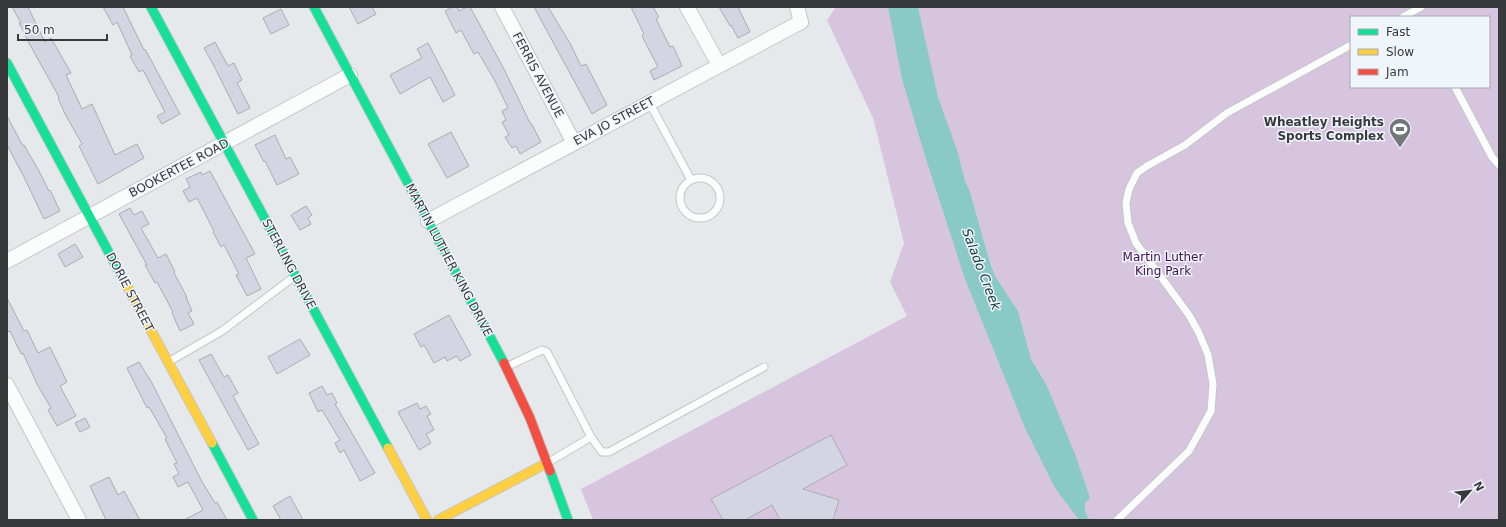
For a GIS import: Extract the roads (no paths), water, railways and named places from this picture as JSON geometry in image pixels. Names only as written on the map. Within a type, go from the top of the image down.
[{"type":"street","name":"STERLING DRIVE","points":[[151,7],[426,520]]},
{"type":"street","name":"MARTIN LUTHER KING DRIVE","points":[[314,7],[506,367],[530,418],[568,520]]},
{"type":"street","name":"FERRIS AVENUE","points":[[502,7],[574,142]]},
{"type":"street","points":[[687,7],[719,65]]},
{"type":"street","name":"EVA JO STREET","points":[[428,221],[801,22],[797,7]]},
{"type":"street","name":"DORIE STREET","points":[[7,64],[253,520]]},
{"type":"street","name":"BOOKERTEE ROAD","points":[[7,261],[350,75]]},
{"type":"street","points":[[7,385],[80,520]]},
{"type":"street","points":[[438,520],[547,463]]},
{"type":"lane","points":[[1406,16],[1418,12]]},
{"type":"lane","points":[[1117,520],[1190,451],[1211,410],[1213,384],[1208,355],[1193,321],[1136,243],[1128,223],[1126,203],[1129,189],[1137,173],[1146,166],[1185,145],[1227,113],[1350,46]]},
{"type":"lane","points":[[1456,88],[1492,157],[1499,165]]},
{"type":"lane","points":[[649,102],[691,180]]},
{"type":"lane","points":[[703,178],[709,180],[718,188],[720,195],[718,207],[708,216],[702,218],[695,217],[689,214],[681,203],[682,190],[691,180],[703,178]]},
{"type":"lane","points":[[168,362],[222,331],[295,275]]},
{"type":"lane","points":[[506,367],[542,350],[547,352],[592,437],[602,452],[609,452],[764,367]]},
{"type":"lane","points":[[547,463],[592,437]]},
{"type":"water","name":"Salado Creek","points":[[888,7],[918,7],[938,97],[958,153],[990,263],[995,276],[1018,311],[1031,359],[1047,386],[1075,454],[1090,498],[1085,503],[1085,511],[1089,520],[1079,520],[1055,488],[1025,428],[965,279],[902,79]]},
{"type":"place","name":"Wheatley Heights Sports Complex","points":[[1400,148]]},
{"type":"park label","name":"Martin Luther King Park","points":[[1163,264]]}]
